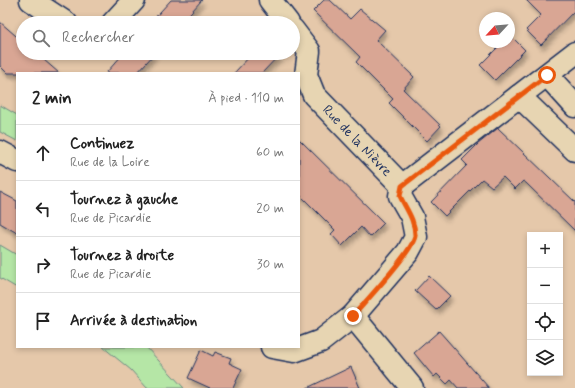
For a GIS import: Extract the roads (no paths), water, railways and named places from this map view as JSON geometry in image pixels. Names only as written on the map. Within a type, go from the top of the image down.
[{"type":"street","points":[[31,0],[55,16]]},
{"type":"street","points":[[119,16],[134,0]]},
{"type":"street","points":[[270,0],[283,16]]},
{"type":"street","name":"Rue de la Nièvre","points":[[300,39],[309,51],[306,75],[314,95],[402,186]]},
{"type":"street","points":[[278,348],[294,351],[321,341],[353,316],[408,252],[416,237],[412,217],[400,196],[402,186],[575,53]]},
{"type":"street","points":[[547,75],[575,106]]},
{"type":"street","points":[[519,96],[575,150]]},
{"type":"street","points":[[0,152],[16,160]]},
{"type":"street","points":[[353,316],[412,388]]}]
